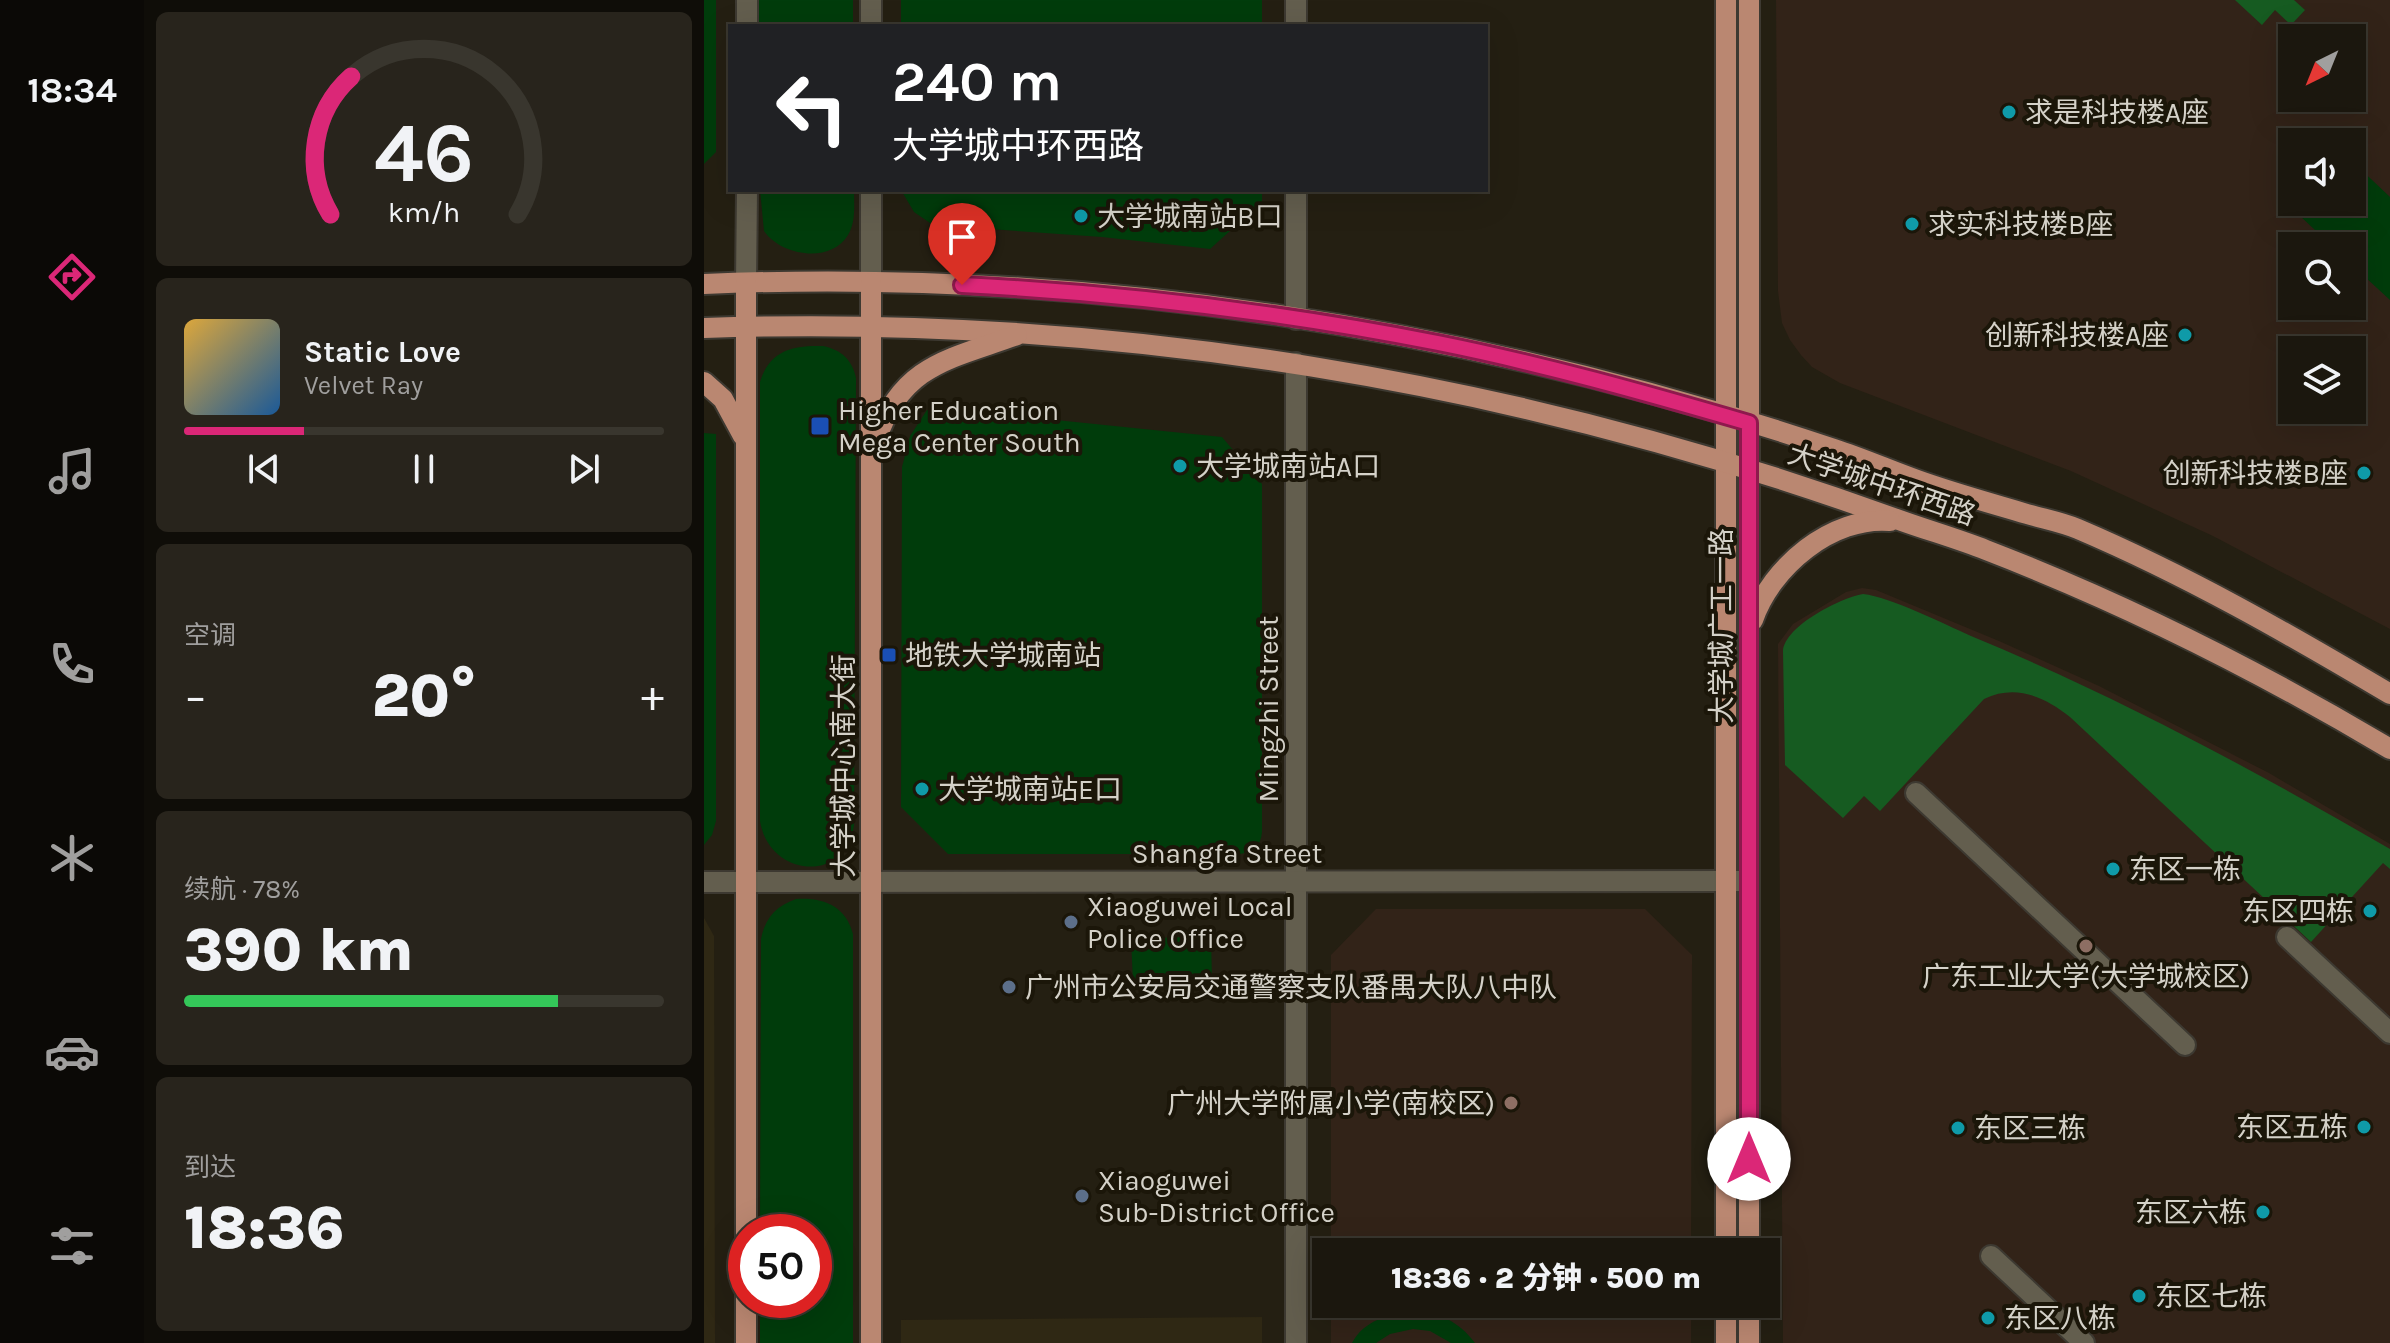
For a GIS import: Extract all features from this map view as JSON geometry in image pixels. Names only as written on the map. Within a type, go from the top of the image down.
[{"type":"main road","name":"大学城广工一路","points":[[1726,0],[1726,1238]]},
{"type":"main road","name":"大学城广工一路","points":[[1749,0],[1749,1238]]},
{"type":"main road","points":[[746,283],[746,1343]]},
{"type":"main road","name":"大学城中环西路","points":[[704,284],[871,283],[1075,292],[1296,319],[1439,343],[1577,375],[1835,449],[1950,491],[2074,527],[2210,592],[2390,694]]},
{"type":"main road","name":"大学城中心南大街","points":[[871,283],[871,1343]]},
{"type":"main road","name":"大学城中环西路","points":[[704,328],[871,326],[1135,341],[1296,363],[1431,387],[1539,411],[1833,495],[1998,555],[2242,664],[2390,749]]},
{"type":"main road","points":[[871,457],[887,411],[912,380],[938,364],[1025,333]]},
{"type":"main road","points":[[704,382],[723,399],[746,444]]},
{"type":"main road","points":[[1749,631],[1767,590],[1806,550],[1825,537],[1860,523],[1878,520],[1906,523]]},
{"type":"main road","points":[[1726,1318],[1726,1343]]},
{"type":"main road","points":[[1749,1318],[1749,1343]]},
{"type":"street","points":[[747,0],[747,24]]},
{"type":"street","points":[[871,0],[871,24]]},
{"type":"street","points":[[1296,0],[1296,24]]},
{"type":"street","points":[[746,283],[747,192]]},
{"type":"street","name":"大学城中心南大街","points":[[871,192],[871,283]]},
{"type":"street","points":[[1296,192],[1296,319]]},
{"type":"street","name":"Mingzhi Street","points":[[1296,363],[1296,1343]]},
{"type":"street","points":[[1916,793],[2185,1045]]},
{"type":"street","name":"Shangfa Street","points":[[704,882],[1749,880]]},
{"type":"street","points":[[2287,937],[2390,1033]]},
{"type":"street","points":[[1991,1256],[2084,1343]]},
{"type":"shaded area","points":[[1776,0],[2390,0],[2390,629],[2213,536],[2071,471],[1840,383],[1812,367],[1790,340],[1782,323],[1778,291]]},
{"type":"shaded area","name":"广东工业大学(大学城校区)","points":[[1862,588],[1876,590],[2099,686],[2269,773],[2390,844],[2390,1343],[1783,1343],[1778,644],[1793,624],[1846,592]]},
{"type":"shaded area","name":"广州大学附属小学(南校区)","points":[[1376,909],[1645,909],[1692,955],[1691,1238],[1331,1238],[1331,955]]},
{"type":"shaded area","points":[[704,918],[714,936],[715,1343],[704,1343]]},
{"type":"shaded area","points":[[1262,1317],[1262,1343],[901,1343],[901,1320]]},
{"type":"shaded area","points":[[1331,1318],[1691,1318],[1691,1343],[1331,1343]]},
{"type":"green space","points":[[704,0],[716,0],[716,152],[704,164]]},
{"type":"green space","points":[[759,0],[853,0],[853,24],[759,24]]},
{"type":"green space","points":[[901,0],[1262,0],[1262,24],[901,24]]},
{"type":"green space","points":[[2235,0],[2294,0],[2305,10],[2290,24],[2275,10],[2262,25]]},
{"type":"green space","points":[[2366,174],[2390,197],[2390,300],[2366,278],[2366,232],[2317,232],[2300,216],[2366,216]]},
{"type":"green space","points":[[760,192],[854,192],[851,230],[840,244],[830,250],[818,253],[794,251],[772,240],[764,231]]},
{"type":"green space","points":[[902,192],[1262,192],[1262,202],[1210,249],[1102,237],[933,225],[914,212]]},
{"type":"green space","points":[[823,346],[845,357],[856,378],[854,825],[848,844],[838,857],[824,865],[808,866],[792,863],[778,854],[766,840],[760,821],[760,382],[776,356],[802,347]]},
{"type":"green space","points":[[927,410],[1222,437],[1262,484],[1262,832],[1258,845],[1252,850],[1240,854],[948,854],[901,807],[902,467],[910,436]]},
{"type":"green space","points":[[704,433],[716,434],[716,821],[712,835],[704,845]]},
{"type":"green space","points":[[1863,594],[1888,600],[2079,683],[2184,735],[2390,849],[2390,869],[2383,863],[2311,942],[2070,717],[2050,703],[2029,694],[2007,693],[1984,699],[1880,811],[1864,796],[1843,818],[1785,765],[1783,651],[1793,632],[1803,623],[1828,607]]},
{"type":"green space","points":[[796,899],[832,905],[845,916],[853,934],[853,1343],[760,1343],[760,1318],[832,1318],[832,1214],[760,1214],[761,939],[772,914]]},
{"type":"green space","points":[[1211,936],[1212,980],[1133,982],[1131,939]]},
{"type":"green space","points":[[1382,1318],[1445,1318],[1475,1343],[1451,1343],[1430,1331],[1413,1329],[1390,1334],[1376,1343],[1352,1343],[1370,1324]]},
{"type":"place","name":"求是科技楼A座","points":[[2009,112]]},
{"type":"place","name":"大学城南站B口","points":[[1081,216]]},
{"type":"place","name":"求实科技楼B座","points":[[1912,224]]},
{"type":"place","name":"创新科技楼A座","points":[[2185,335]]},
{"type":"place","name":"Higher Education Mega Center South","points":[[820,426]]},
{"type":"place","name":"大学城南站A口","points":[[1180,466]]},
{"type":"place","name":"创新科技楼B座","points":[[2364,473]]},
{"type":"place","name":"地铁大学城南站","points":[[889,655]]},
{"type":"place","name":"大学城南站E口","points":[[922,789]]},
{"type":"place","name":"东区一栋","points":[[2113,869]]},
{"type":"place","name":"东区四栋","points":[[2370,911]]},
{"type":"place","name":"Xiaoguwei Local Police Office","points":[[1071,922]]},
{"type":"place","name":"广东工业大学(大学城校区)","points":[[2086,946]]},
{"type":"place","name":"广州市公安局交通警察支队番禺大队八中队","points":[[1009,987]]},
{"type":"place","name":"广州大学附属小学(南校区)","points":[[1511,1103]]},
{"type":"place","name":"东区五栋","points":[[2364,1127]]},
{"type":"place","name":"东区三栋","points":[[1958,1128]]},
{"type":"place","name":"Xiaoguwei Sub-District Office","points":[[1082,1196]]},
{"type":"place","name":"东区六栋","points":[[2263,1212]]},
{"type":"place","name":"东区七栋","points":[[2139,1296]]},
{"type":"place","name":"东区八栋","points":[[1988,1318]]},
{"type":"route","points":[[962,285],[1075,292],[1209,306],[1439,343],[1577,375],[1749,423],[1749,1159]]}]
